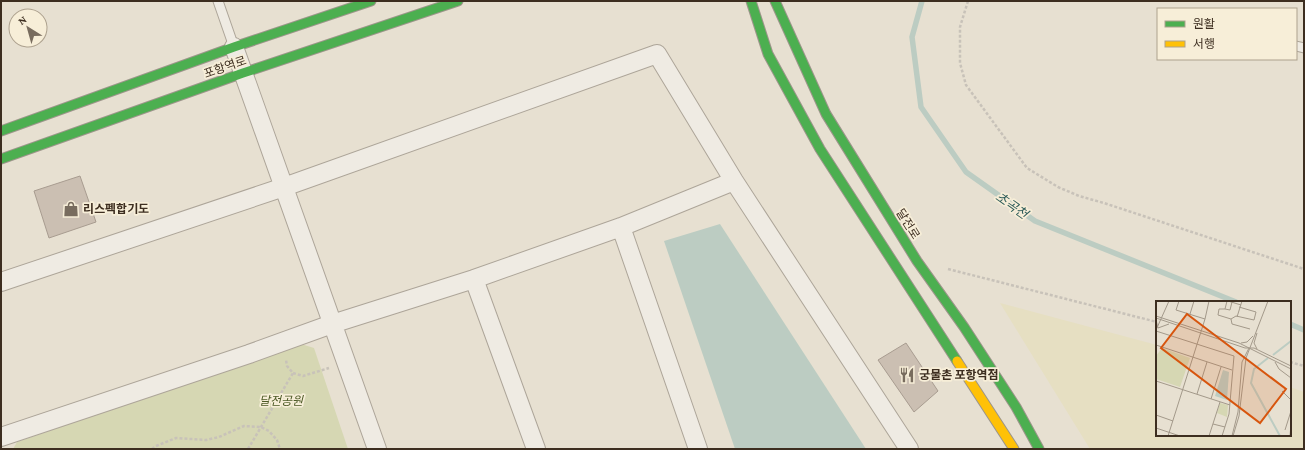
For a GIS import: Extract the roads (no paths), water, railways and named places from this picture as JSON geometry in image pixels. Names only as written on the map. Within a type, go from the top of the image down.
[{"type":"street","name":"포항역로","points":[[1,131],[234,47],[371,1]]},
{"type":"street","name":"포항역로","points":[[1,159],[244,73],[458,1]]},
{"type":"street","points":[[751,1],[768,54],[820,149],[1014,449]]},
{"type":"street","name":"달전로","points":[[774,1],[826,114],[918,261],[964,327],[1016,407],[1039,449]]},
{"type":"street","points":[[234,47],[377,449]]},
{"type":"street","points":[[1,282],[284,187],[657,54],[734,181],[909,449]]},
{"type":"street","points":[[1,437],[332,324],[474,279],[621,227],[734,181]]},
{"type":"street","points":[[621,227],[698,449]]},
{"type":"street","points":[[474,279],[536,449]]},
{"type":"lane","points":[[218,1],[234,47]]},
{"type":"waterway","name":"초곡천","points":[[922,1],[912,37],[921,107],[966,172],[1035,221],[1234,301]]},
{"type":"waterway","name":"초곡천","points":[[1291,324],[1304,330]]},
{"type":"place","name":"리스펙합기도","points":[[71,209]]},
{"type":"place","name":"궁물촌 포항역점","points":[[907,375]]},
{"type":"park label","name":"달전공원","points":[[281,401]]}]
